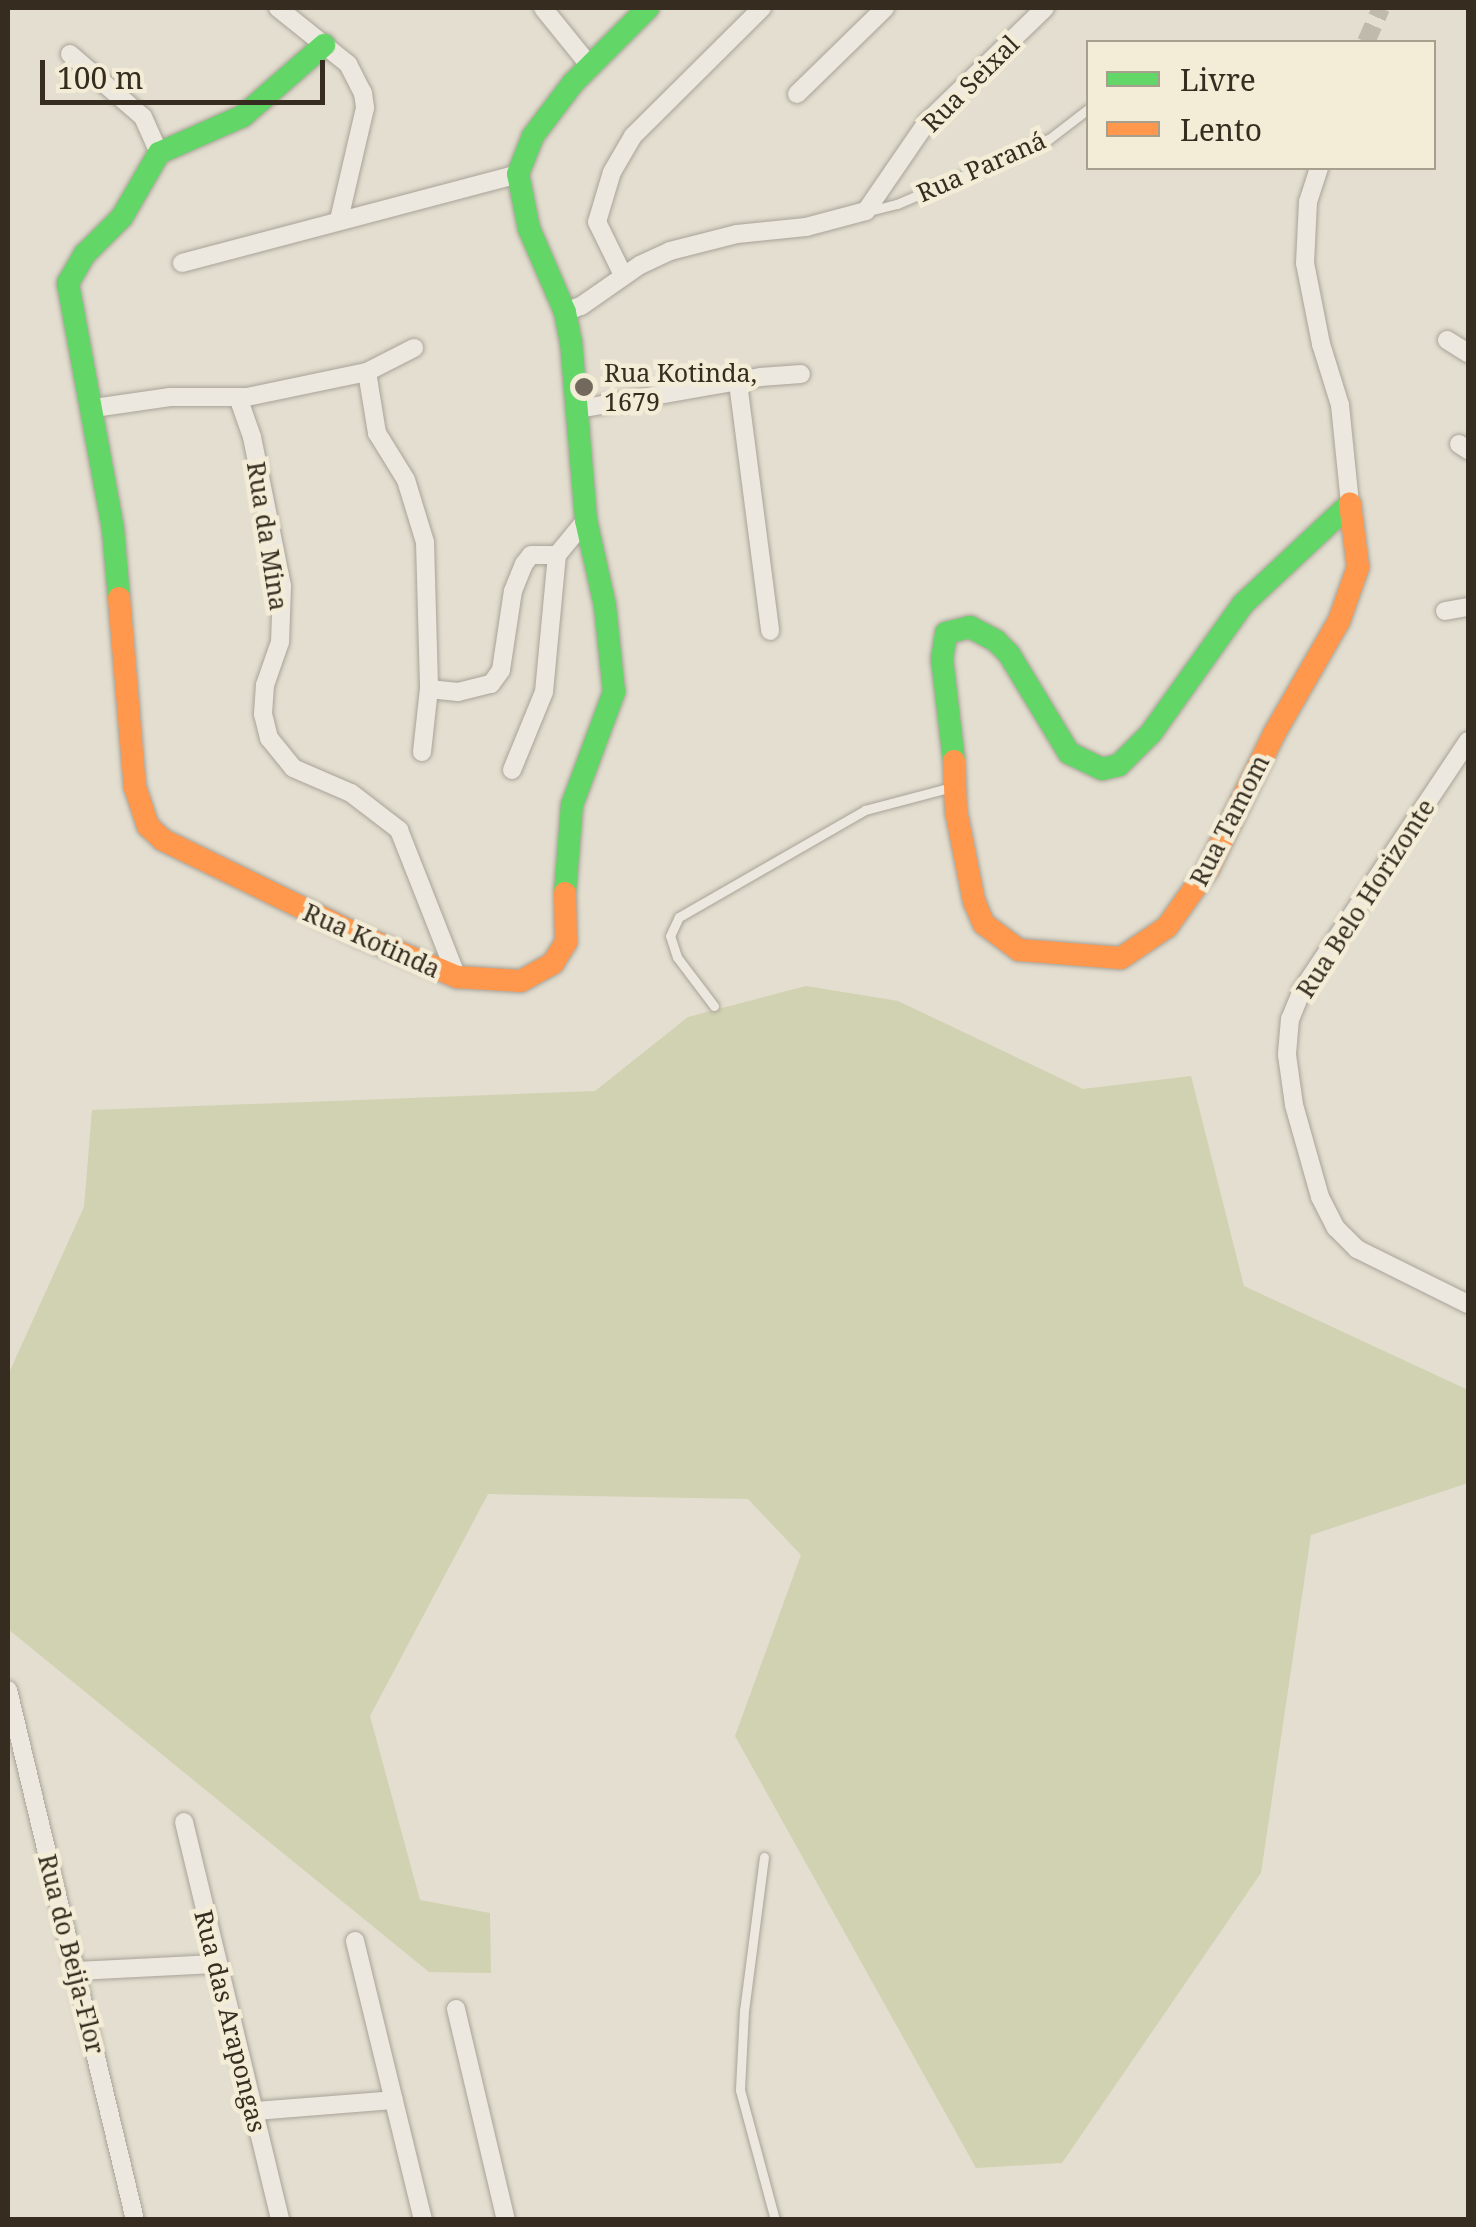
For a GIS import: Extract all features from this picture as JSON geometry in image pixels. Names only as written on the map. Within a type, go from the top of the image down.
[{"type":"street","points":[[278,8],[348,64],[365,108],[339,220]]},
{"type":"street","points":[[542,8],[590,66]]},
{"type":"street","points":[[182,263],[518,174],[533,136],[590,66],[648,8]]},
{"type":"street","points":[[624,276],[596,222],[612,172],[633,136],[762,8]]},
{"type":"street","points":[[797,94],[886,8]]},
{"type":"street","name":"Rua Seixal","points":[[866,211],[927,122],[1045,8]]},
{"type":"street","points":[[70,54],[143,116],[159,154],[244,116],[324,45]]},
{"type":"street","name":"Rua Kotinda","points":[[159,154],[122,217],[85,254],[68,283],[94,408],[122,607],[131,766],[148,826],[163,840],[358,936],[457,978],[503,982],[533,978],[554,963],[566,942],[565,860],[572,805],[614,692],[605,606],[586,520],[579,410],[565,312],[540,260],[518,174]]},
{"type":"street","name":"Rua Tamom","points":[[1318,170],[1308,202],[1305,263],[1321,344],[1340,404],[1358,567],[1330,639],[1274,734],[1208,869],[1167,926],[1141,949],[1120,958],[1088,959],[1019,950],[997,938],[984,924],[974,901],[955,786],[952,722],[942,659],[946,634],[970,627],[996,641],[1009,654],[1069,753],[1084,764],[1102,768],[1119,765],[1151,734],[1209,646],[1244,604],[1350,504]]},
{"type":"street","points":[[565,312],[596,298],[624,276],[670,251],[750,232],[806,227],[866,211]]},
{"type":"street","points":[[1447,340],[1468,353]]},
{"type":"street","points":[[94,408],[170,397],[238,397],[304,388],[367,372],[414,348]]},
{"type":"street","points":[[367,372],[376,434],[406,480],[424,542],[429,689],[422,752]]},
{"type":"street","points":[[579,410],[801,374]]},
{"type":"street","points":[[738,382],[770,630]]},
{"type":"street","name":"Rua da Mina","points":[[238,397],[252,437],[282,586],[280,642],[266,684],[263,714],[269,738],[293,768],[350,792],[399,830],[457,978]]},
{"type":"street","points":[[512,770],[544,692],[558,555],[586,520]]},
{"type":"street","points":[[429,689],[458,692],[490,684],[502,670],[516,577],[531,555],[558,555]]},
{"type":"street","points":[[1445,612],[1468,607]]},
{"type":"street","name":"Rua Belo Horizonte","points":[[1468,741],[1302,990],[1290,1019],[1287,1055],[1304,1142],[1320,1196],[1336,1228],[1358,1248],[1468,1304]]},
{"type":"street","name":"Rua do Beija-Flor","points":[[8,1690],[134,2220]]},
{"type":"street","name":"Rua das Arapongas","points":[[184,1822],[280,2220]]},
{"type":"street","points":[[356,1941],[423,2220]]},
{"type":"street","points":[[76,1971],[216,1964]]},
{"type":"street","points":[[456,2009],[506,2220]]},
{"type":"street","points":[[255,2112],[394,2100]]},
{"type":"lane","name":"Rua Paraná","points":[[866,211],[896,204],[1049,138],[1086,110]]},
{"type":"lane","points":[[714,1006],[676,957],[670,936],[680,917],[865,810],[955,786]]},
{"type":"lane","points":[[764,1857],[739,2060],[747,2125],[775,2220]]},
{"type":"green space","points":[[806,986],[898,1001],[1083,1089],[1191,1076],[1244,1286],[1468,1390],[1468,1483],[1311,1535],[1261,1873],[1062,2163],[976,2168],[735,1736],[801,1555],[748,1499],[488,1494],[370,1716],[420,1900],[490,1913],[491,1973],[429,1972],[8,1629],[8,1375],[84,1207],[92,1110],[595,1091],[688,1017]]},
{"type":"tunnel","points":[[1367,40],[1381,8]]},
{"type":"traffic: fast","points":[[565,893],[572,805],[614,692],[605,606],[586,520],[571,343],[565,312],[529,229],[518,174],[533,136],[573,83],[648,8]]},
{"type":"traffic: fast","points":[[119,598],[113,529],[68,283],[85,254],[122,217],[159,153],[243,116],[324,45]]},
{"type":"traffic: fast","points":[[954,761],[942,659],[946,633],[970,627],[996,641],[1009,654],[1069,753],[1102,769],[1119,765],[1151,733],[1243,604],[1350,504]]},
{"type":"traffic: slow","points":[[954,761],[956,811],[974,901],[984,924],[1019,950],[1121,958],[1167,927],[1208,869],[1274,734],[1339,621],[1358,567],[1350,504]]},
{"type":"traffic: slow","points":[[119,598],[135,787],[148,826],[163,840],[358,935],[457,977],[521,981],[553,963],[566,942],[565,893]]},
{"type":"place","name":"Rua Kotinda, 1679","points":[[584,387]]}]
